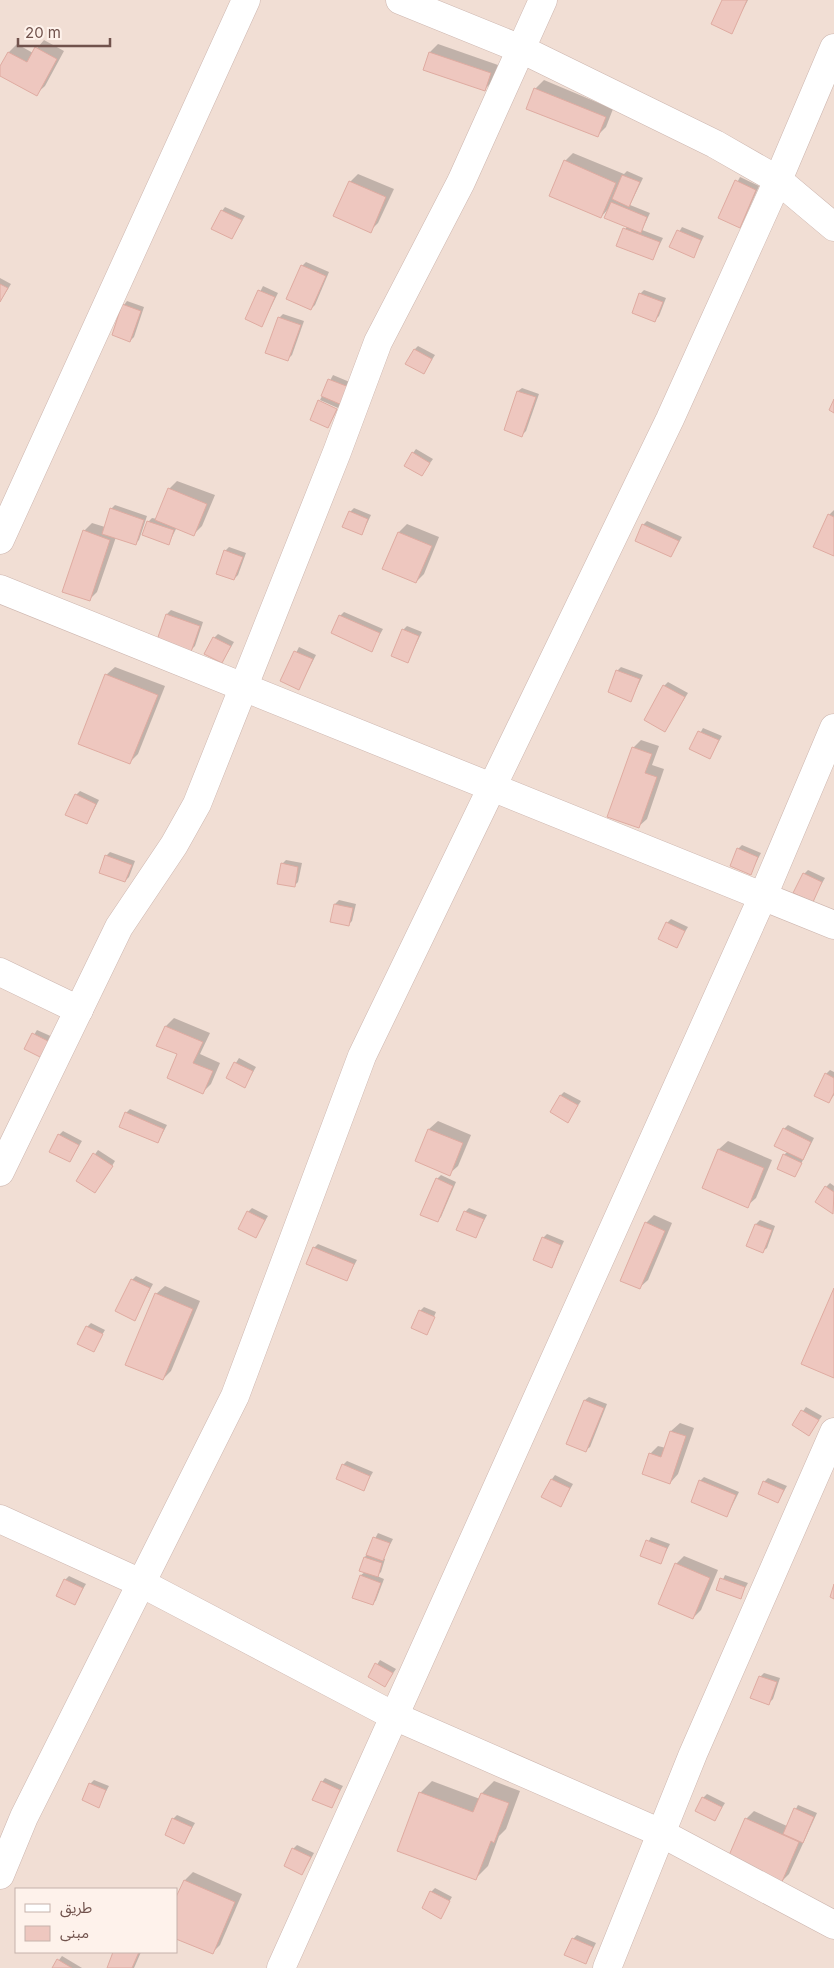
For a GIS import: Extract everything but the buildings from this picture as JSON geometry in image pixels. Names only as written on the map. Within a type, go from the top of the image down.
[{"type":"street","points":[[0,540],[246,0]]},
{"type":"street","points":[[400,0],[521,49],[715,144],[778,180],[834,227]]},
{"type":"street","points":[[0,1172],[119,927],[174,845],[197,804],[337,452],[378,342],[461,182],[543,0]]},
{"type":"street","points":[[0,1875],[24,1817],[235,1396],[362,1056],[670,419],[778,180],[834,48]]},
{"type":"street","points":[[0,589],[834,925]]},
{"type":"street","points":[[281,1968],[763,896],[834,728]]},
{"type":"street","points":[[0,972],[79,1010]]},
{"type":"street","points":[[607,1968],[661,1833],[834,1432]]},
{"type":"street","points":[[0,1519],[142,1584],[394,1716],[661,1833],[834,1925]]},
{"type":"shaded area","points":[[0,0],[834,0],[834,1968],[0,1968]]}]
